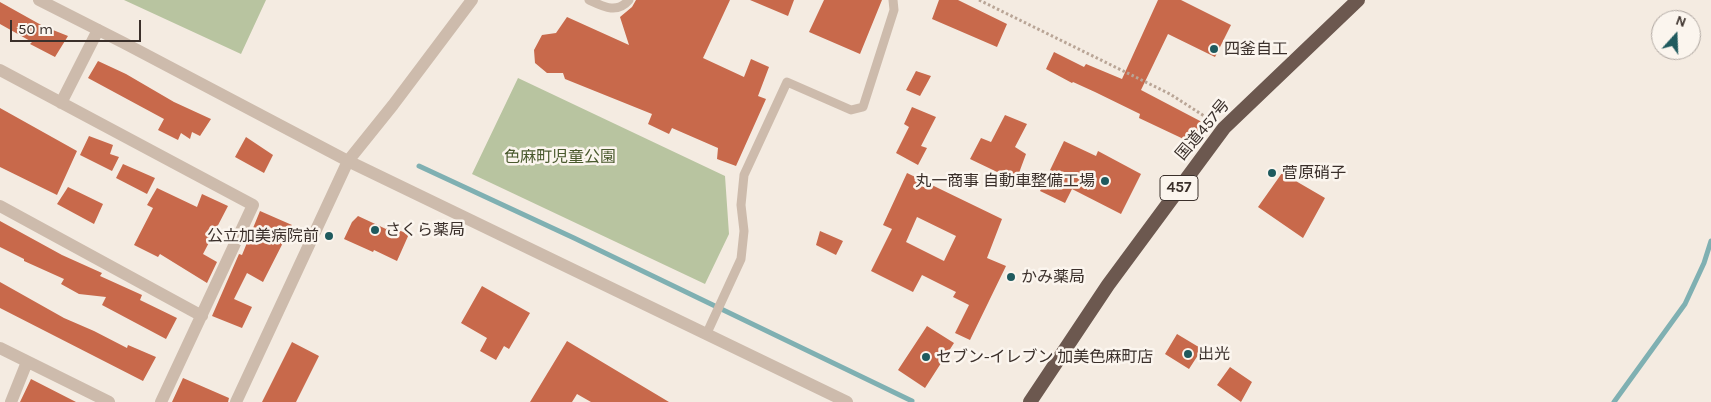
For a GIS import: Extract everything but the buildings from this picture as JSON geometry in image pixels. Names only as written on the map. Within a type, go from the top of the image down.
[{"type":"highway","name":"国道457号","points":[[1030,402],[1108,285],[1224,128],[1358,0]]},
{"type":"street","points":[[39,0],[348,161],[847,402]]},
{"type":"street","points":[[236,402],[348,161],[472,0]]},
{"type":"street","points":[[61,103],[98,30]]},
{"type":"street","points":[[0,70],[253,205],[161,402]]},
{"type":"street","points":[[0,206],[202,316]]},
{"type":"street","points":[[0,348],[108,402]]},
{"type":"street","points":[[11,402],[27,362]]},
{"type":"lane","points":[[589,0],[612,9],[622,7],[629,0]]},
{"type":"lane","points":[[706,335],[741,259],[744,230],[741,205],[744,175],[787,82],[851,110],[862,107],[894,10],[893,0]]},
{"type":"path","points":[[978,0],[1170,94],[1224,128]]},
{"type":"green space","points":[[124,0],[266,0],[241,54]]},
{"type":"green space","name":"色麻町児童公園","points":[[518,78],[725,176],[729,234],[705,284],[472,174]]},
{"type":"waterway","points":[[419,166],[574,238],[912,401]]},
{"type":"waterway","points":[[1614,402],[1685,304],[1704,263],[1711,241]]},
{"type":"place","name":"四釜自工","points":[[1214,49]]},
{"type":"place","name":"菅原硝子","points":[[1272,173]]},
{"type":"place","name":"丸一商事 自動車整備工場","points":[[1105,181]]},
{"type":"place","name":"さくら薬局","points":[[375,230]]},
{"type":"place","name":"公立加美病院前","points":[[329,236]]},
{"type":"place","name":"かみ薬局","points":[[1011,277]]},
{"type":"place","name":"出光","points":[[1188,354]]},
{"type":"place","name":"セブン-イレブン 加美色麻町店","points":[[926,357]]}]
